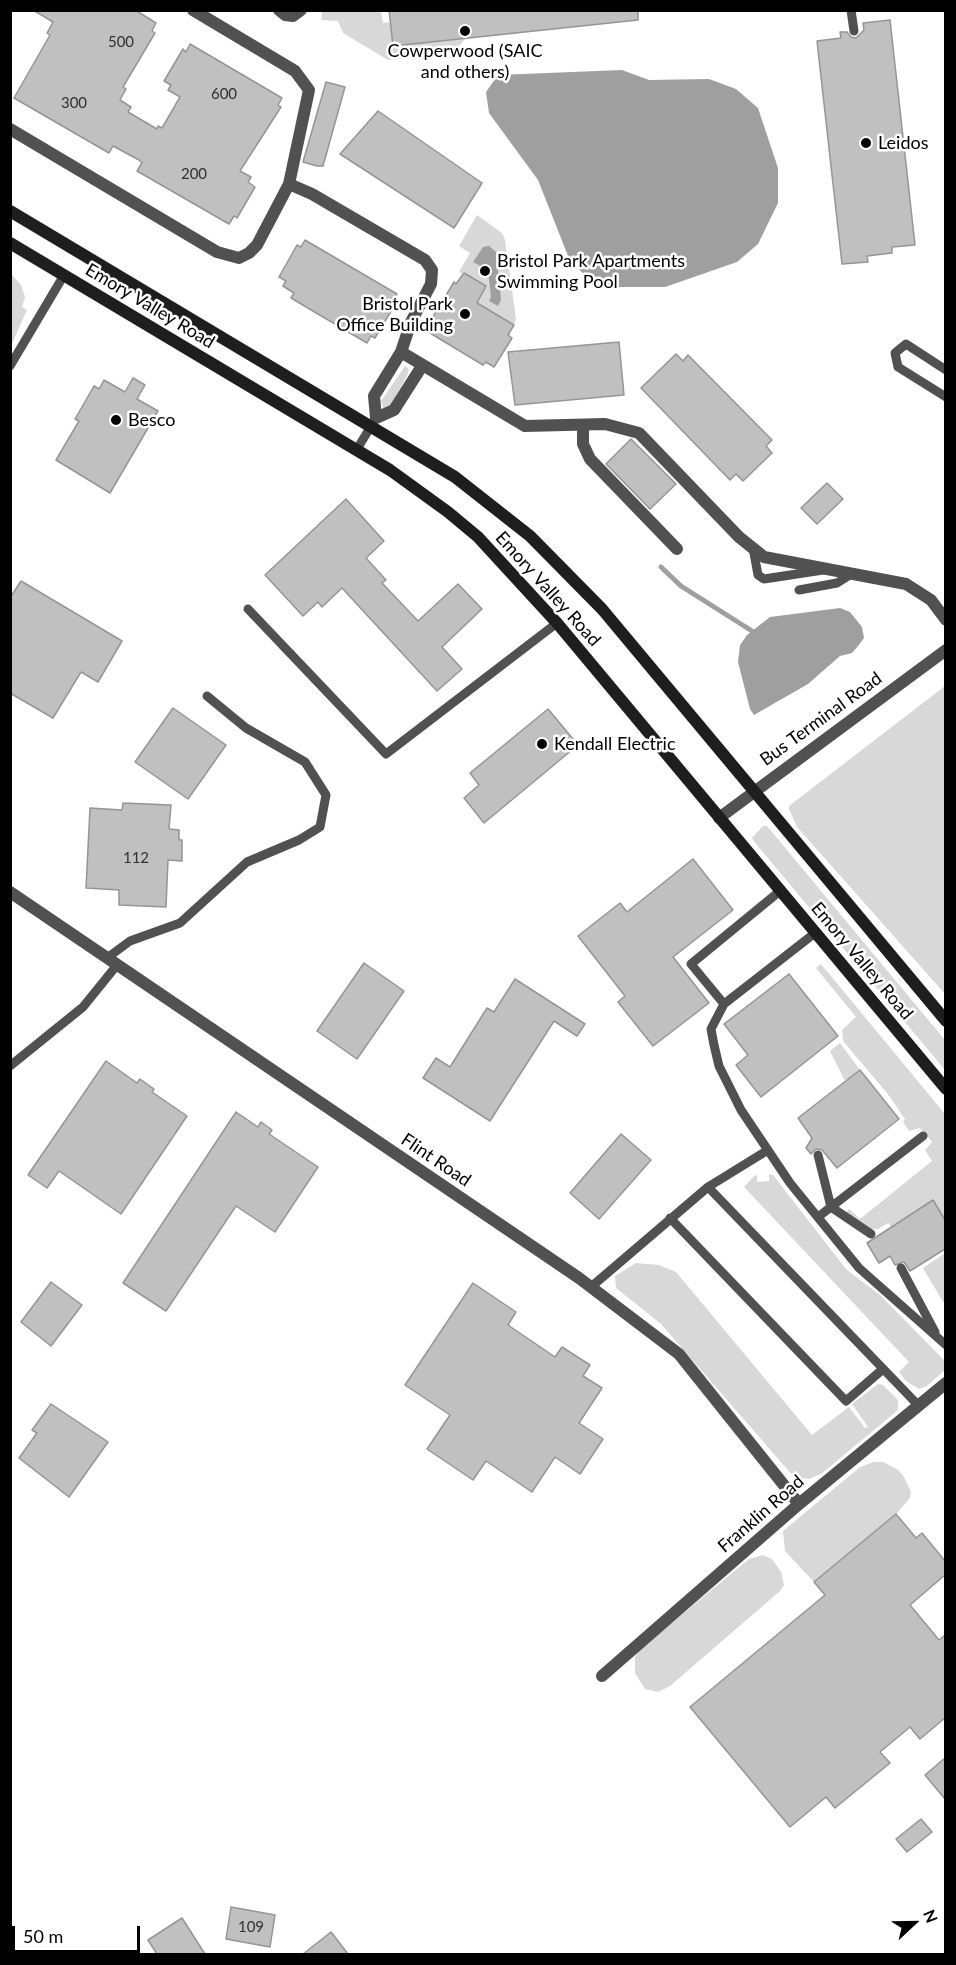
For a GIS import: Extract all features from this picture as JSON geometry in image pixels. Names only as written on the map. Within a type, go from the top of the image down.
[{"type":"main road","name":"Emory Valley Road","points":[[10,212],[374,422],[455,477],[530,536],[602,609],[945,1022]]},
{"type":"main road","name":"Emory Valley Road","points":[[10,243],[357,449],[448,512],[478,537],[557,623],[945,1089]]},
{"type":"street","points":[[10,129],[228,256],[239,258],[257,245],[289,184],[309,90],[295,71],[193,10]]},
{"type":"street","points":[[279,10],[288,16],[301,10]]},
{"type":"street","points":[[289,184],[312,194],[429,264],[433,277],[431,284],[411,322],[401,352],[374,396],[374,422]]},
{"type":"street","points":[[401,352],[525,426],[605,424],[639,433],[764,557],[906,584],[931,600],[945,620]]},
{"type":"street","points":[[374,422],[394,410],[422,366]]},
{"type":"street","points":[[583,425],[583,444],[590,459],[677,549]]},
{"type":"street","name":"Bus Terminal Road","points":[[719,818],[945,650]]},
{"type":"street","name":"Flint Road","points":[[10,892],[591,1287],[679,1354],[799,1504]]},
{"type":"street","name":"Franklin Road","points":[[602,1676],[799,1504],[945,1383]]},
{"type":"lane","points":[[851,10],[854,31]]},
{"type":"lane","points":[[10,366],[64,275]]},
{"type":"lane","points":[[945,370],[906,344],[895,353],[898,367],[945,398]]},
{"type":"lane","points":[[357,449],[374,422]]},
{"type":"lane","points":[[753,548],[758,575],[764,579],[829,569]]},
{"type":"lane","points":[[799,590],[837,583],[853,573]]},
{"type":"lane","points":[[248,609],[386,754],[557,623]]},
{"type":"lane","points":[[10,1065],[83,1007],[112,962],[130,941],[180,923],[247,862],[299,840],[320,827],[326,795],[305,762],[246,728],[207,696]]},
{"type":"lane","points":[[724,1004],[691,964],[780,891]]},
{"type":"lane","points":[[815,933],[724,1004],[711,1029],[719,1066],[741,1110],[768,1150],[859,1268],[942,1341]]},
{"type":"lane","points":[[818,1217],[923,1136]]},
{"type":"lane","points":[[591,1287],[708,1187],[768,1150]]},
{"type":"lane","points":[[818,1155],[831,1207],[871,1234]]},
{"type":"lane","points":[[708,1187],[918,1405]]},
{"type":"lane","points":[[670,1218],[846,1401],[883,1369]]},
{"type":"lane","points":[[901,1268],[942,1341]]},
{"type":"shaded area","points":[[322,11],[381,11],[383,23],[390,22],[393,46],[466,38],[453,53],[388,60],[343,33],[338,21],[321,20]]},
{"type":"shaded area","points":[[622,70],[649,80],[709,79],[736,89],[758,108],[778,168],[778,203],[758,244],[737,262],[665,287],[613,287],[594,284],[570,261],[538,180],[489,113],[486,92],[498,75]]},
{"type":"shaded area","name":"Bristol Park Apartments Swimming Pool","points":[[477,215],[502,233],[505,240],[516,319],[514,325],[477,303],[486,286],[459,272],[470,253],[459,246]]},
{"type":"shaded area","points":[[489,246],[496,252],[501,300],[498,306],[489,301],[491,297],[488,270],[473,262],[483,247]]},
{"type":"shaded area","points":[[11,274],[21,285],[25,297],[22,307],[27,310],[11,346]]},
{"type":"shaded area","points":[[405,366],[409,369],[407,376],[389,408],[383,408],[381,401]]},
{"type":"shaded area","points":[[840,608],[850,612],[862,627],[864,638],[858,646],[852,653],[840,656],[808,684],[754,715],[750,709],[738,662],[740,645],[747,635],[770,617]]},
{"type":"shaded area","points":[[945,686],[945,994],[797,827],[789,806]]},
{"type":"shaded area","points":[[763,826],[767,826],[945,1040],[945,1070],[757,845],[752,838]]},
{"type":"shaded area","points":[[821,964],[945,1114],[945,1220],[933,1200],[891,1227],[888,1223],[878,1229],[870,1229],[846,1213],[849,1209],[860,1219],[932,1161],[925,1150],[932,1142],[920,1128],[909,1131],[903,1122],[905,1119],[887,1093],[843,1041],[842,1030],[856,1017],[816,968]]},
{"type":"shaded area","points":[[840,1043],[860,1070],[845,1081],[830,1051]]},
{"type":"shaded area","points":[[769,1174],[773,1175],[846,1269],[881,1296],[945,1361],[945,1370],[927,1386],[919,1389],[906,1381],[899,1372],[909,1362],[744,1187],[757,1175],[757,1182],[769,1181]]},
{"type":"shaded area","points":[[945,1253],[945,1305],[923,1268]]},
{"type":"shaded area","points":[[636,1263],[659,1265],[676,1272],[812,1435],[849,1407],[865,1428],[868,1427],[852,1404],[878,1384],[883,1385],[898,1400],[898,1410],[821,1474],[809,1479],[794,1477],[661,1324],[616,1288],[615,1276]]},
{"type":"shaded area","points":[[874,1462],[883,1462],[898,1470],[904,1477],[911,1492],[910,1498],[896,1514],[814,1582],[785,1551],[783,1531],[860,1467]]},
{"type":"shaded area","points":[[763,1555],[772,1559],[781,1572],[784,1585],[780,1591],[670,1686],[658,1692],[645,1689],[635,1673],[635,1657],[639,1650],[749,1559]]},
{"type":"building","points":[[33,10],[135,10],[156,23],[152,31],[155,33],[123,87],[126,89],[120,100],[131,107],[128,112],[157,129],[158,126],[162,128],[180,97],[168,90],[171,85],[164,81],[183,49],[186,52],[190,44],[282,98],[278,105],[281,107],[240,171],[251,177],[248,182],[255,187],[237,218],[234,216],[229,224],[137,171],[142,163],[139,160],[113,146],[109,153],[14,98],[50,35],[47,33],[53,22]]},
{"type":"building","name":"Cowperwood (SAIC and others)","points":[[389,10],[638,10],[638,20],[393,46]]},
{"type":"building","name":"Leidos","points":[[890,20],[915,245],[892,247],[892,253],[867,256],[868,262],[842,264],[817,41],[841,38],[840,32],[847,32],[851,37],[856,38],[864,30],[863,23]]},
{"type":"building","points":[[326,82],[345,87],[323,166],[317,166],[303,162]]},
{"type":"building","points":[[378,111],[482,183],[454,228],[340,154]]},
{"type":"building","points":[[305,240],[397,294],[392,301],[396,303],[375,338],[371,336],[367,343],[291,298],[294,293],[283,286],[286,281],[279,277],[297,245],[301,247]]},
{"type":"building","name":"Bristol Park Office Building","points":[[464,273],[486,286],[477,303],[514,325],[508,335],[512,338],[494,367],[486,362],[483,365],[425,330],[454,282],[456,284]]},
{"type":"building","points":[[619,342],[624,395],[515,405],[508,352]]},
{"type":"building","points":[[676,354],[683,361],[688,355],[772,440],[766,446],[772,453],[743,481],[736,474],[730,480],[641,388]]},
{"type":"building","points":[[133,378],[145,385],[137,399],[158,411],[110,493],[56,460],[79,421],[75,419],[94,386],[99,389],[104,380],[125,392]]},
{"type":"building","points":[[631,439],[676,484],[650,509],[606,464]]},
{"type":"building","points":[[827,483],[843,499],[817,524],[801,508]]},
{"type":"building","points":[[346,499],[384,541],[366,558],[386,580],[382,583],[418,621],[458,584],[482,609],[442,647],[462,669],[437,691],[342,588],[322,607],[318,602],[303,616],[265,575]]},
{"type":"building","points":[[21,581],[122,641],[98,682],[81,672],[53,718],[10,693],[10,598]]},
{"type":"building","points":[[173,708],[226,745],[188,799],[135,762]]},
{"type":"building","points":[[548,709],[578,745],[484,823],[464,798],[479,785],[470,773]]},
{"type":"building","points":[[123,803],[171,805],[169,829],[179,830],[179,840],[182,840],[182,861],[168,860],[166,907],[119,905],[119,890],[86,888],[90,808],[122,810]]},
{"type":"building","points":[[693,859],[733,910],[673,957],[709,1003],[653,1046],[618,1002],[625,996],[578,936],[620,903],[627,912]]},
{"type":"building","points":[[364,963],[404,991],[357,1059],[317,1031]]},
{"type":"building","points":[[789,974],[838,1036],[761,1097],[736,1065],[748,1055],[724,1024]]},
{"type":"building","points":[[515,979],[585,1024],[577,1036],[554,1021],[490,1121],[423,1078],[436,1058],[450,1067],[487,1008],[494,1012]]},
{"type":"building","points":[[106,1061],[137,1083],[140,1079],[154,1089],[152,1092],[187,1116],[121,1214],[59,1171],[47,1188],[28,1175]]},
{"type":"building","points":[[860,1070],[899,1119],[837,1168],[822,1150],[816,1149],[811,1154],[806,1148],[812,1138],[798,1118]]},
{"type":"building","points":[[236,1112],[258,1127],[261,1122],[272,1130],[269,1134],[318,1167],[275,1232],[236,1206],[166,1311],[123,1283]]},
{"type":"building","points":[[621,1134],[651,1160],[599,1219],[570,1193]]},
{"type":"building","points":[[933,1200],[945,1220],[945,1249],[910,1271],[904,1262],[895,1265],[890,1256],[879,1263],[867,1243]]},
{"type":"building","points":[[51,1282],[82,1305],[51,1346],[21,1322]]},
{"type":"building","points":[[473,1283],[516,1312],[508,1325],[555,1357],[562,1347],[590,1365],[583,1376],[602,1388],[579,1423],[603,1439],[580,1474],[555,1457],[532,1492],[486,1461],[473,1480],[427,1449],[450,1415],[405,1385]]},
{"type":"building","points":[[51,1404],[108,1442],[69,1497],[19,1458],[37,1433],[32,1430]]},
{"type":"building","points":[[896,1514],[916,1538],[922,1533],[945,1561],[945,1575],[910,1605],[939,1640],[945,1635],[945,1718],[920,1739],[910,1727],[880,1752],[890,1763],[835,1808],[826,1797],[790,1827],[690,1707],[825,1595],[814,1582]]},
{"type":"building","points":[[945,1758],[945,1799],[925,1775]]},
{"type":"building","points":[[921,1819],[932,1832],[907,1852],[896,1839]]},
{"type":"building","points":[[231,1907],[275,1915],[270,1947],[226,1939]]},
{"type":"building","points":[[182,1918],[205,1954],[157,1954],[148,1940]]},
{"type":"building","points":[[331,1932],[348,1954],[303,1954]]},
{"type":"waterway","points":[[661,567],[681,586],[752,631]]},
{"type":"place","name":"Cowperwood (SAIC and others)","points":[[465,31]]},
{"type":"place","name":"Leidos","points":[[866,143]]},
{"type":"place","name":"Bristol Park Apartments Swimming Pool","points":[[485,271]]},
{"type":"place","name":"Bristol Park Office Building","points":[[465,314]]},
{"type":"place","name":"Besco","points":[[116,420]]},
{"type":"place","name":"Kendall Electric","points":[[542,744]]}]
